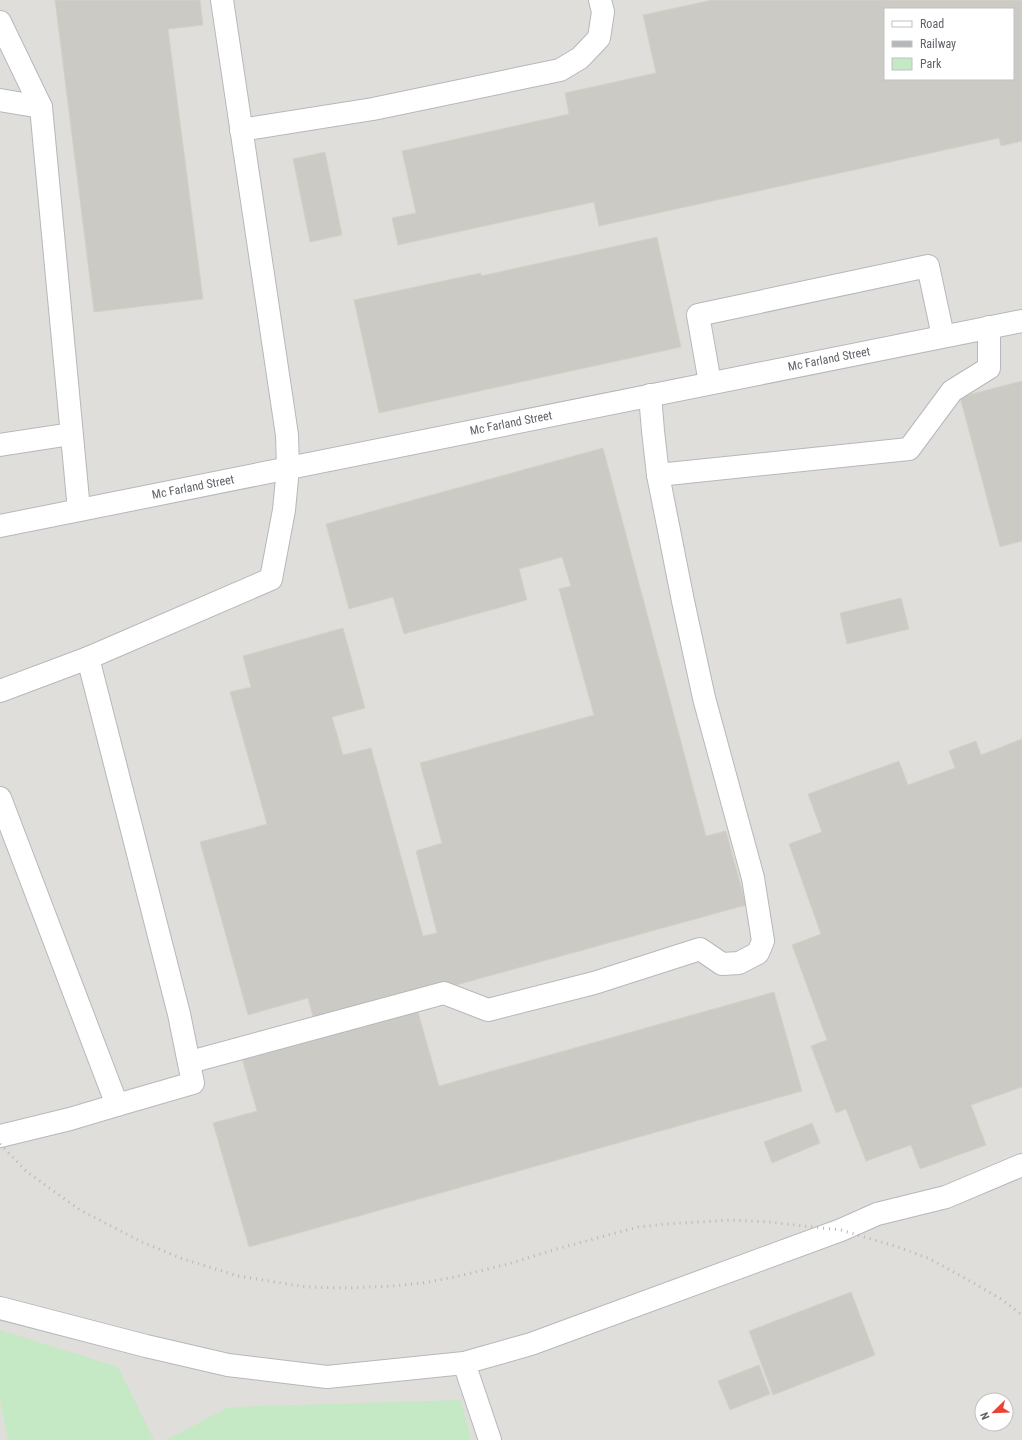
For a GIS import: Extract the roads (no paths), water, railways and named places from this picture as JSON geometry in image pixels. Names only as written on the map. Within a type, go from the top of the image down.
[{"type":"street","points":[[0,691],[88,658],[271,579],[284,510],[288,468],[287,435],[222,0]]},
{"type":"street","points":[[241,130],[373,109],[560,70],[580,58],[599,38],[604,12],[600,0]]},
{"type":"street","points":[[0,22],[41,107],[79,510]]},
{"type":"street","points":[[0,100],[41,107]]},
{"type":"street","points":[[710,383],[698,315],[928,266],[943,336]]},
{"type":"street","name":"Mc Farland Street","points":[[0,526],[1022,321]]},
{"type":"street","points":[[658,475],[909,449],[952,390],[989,368],[989,327]]},
{"type":"street","points":[[190,1062],[444,992],[488,1010],[594,983],[700,949],[722,964],[739,963],[758,953],[763,941],[754,878],[704,698],[683,601],[658,475],[650,395]]},
{"type":"street","points":[[0,445],[71,434]]},
{"type":"street","points":[[0,1136],[70,1119],[193,1083],[190,1062],[179,1014],[88,658]]},
{"type":"street","points":[[0,798],[116,1105]]},
{"type":"street","points":[[0,1308],[146,1346],[228,1365],[327,1376],[464,1363],[531,1344],[840,1230],[877,1214],[946,1197],[1022,1165]]},
{"type":"street","points":[[464,1363],[490,1440]]},
{"type":"railway","points":[[0,1144],[27,1172],[80,1210],[142,1242],[183,1259],[238,1276],[306,1287],[349,1288],[423,1283],[508,1264],[638,1227],[731,1220],[768,1222],[841,1230],[901,1248],[930,1259],[977,1285],[1001,1299],[1022,1315]]}]
